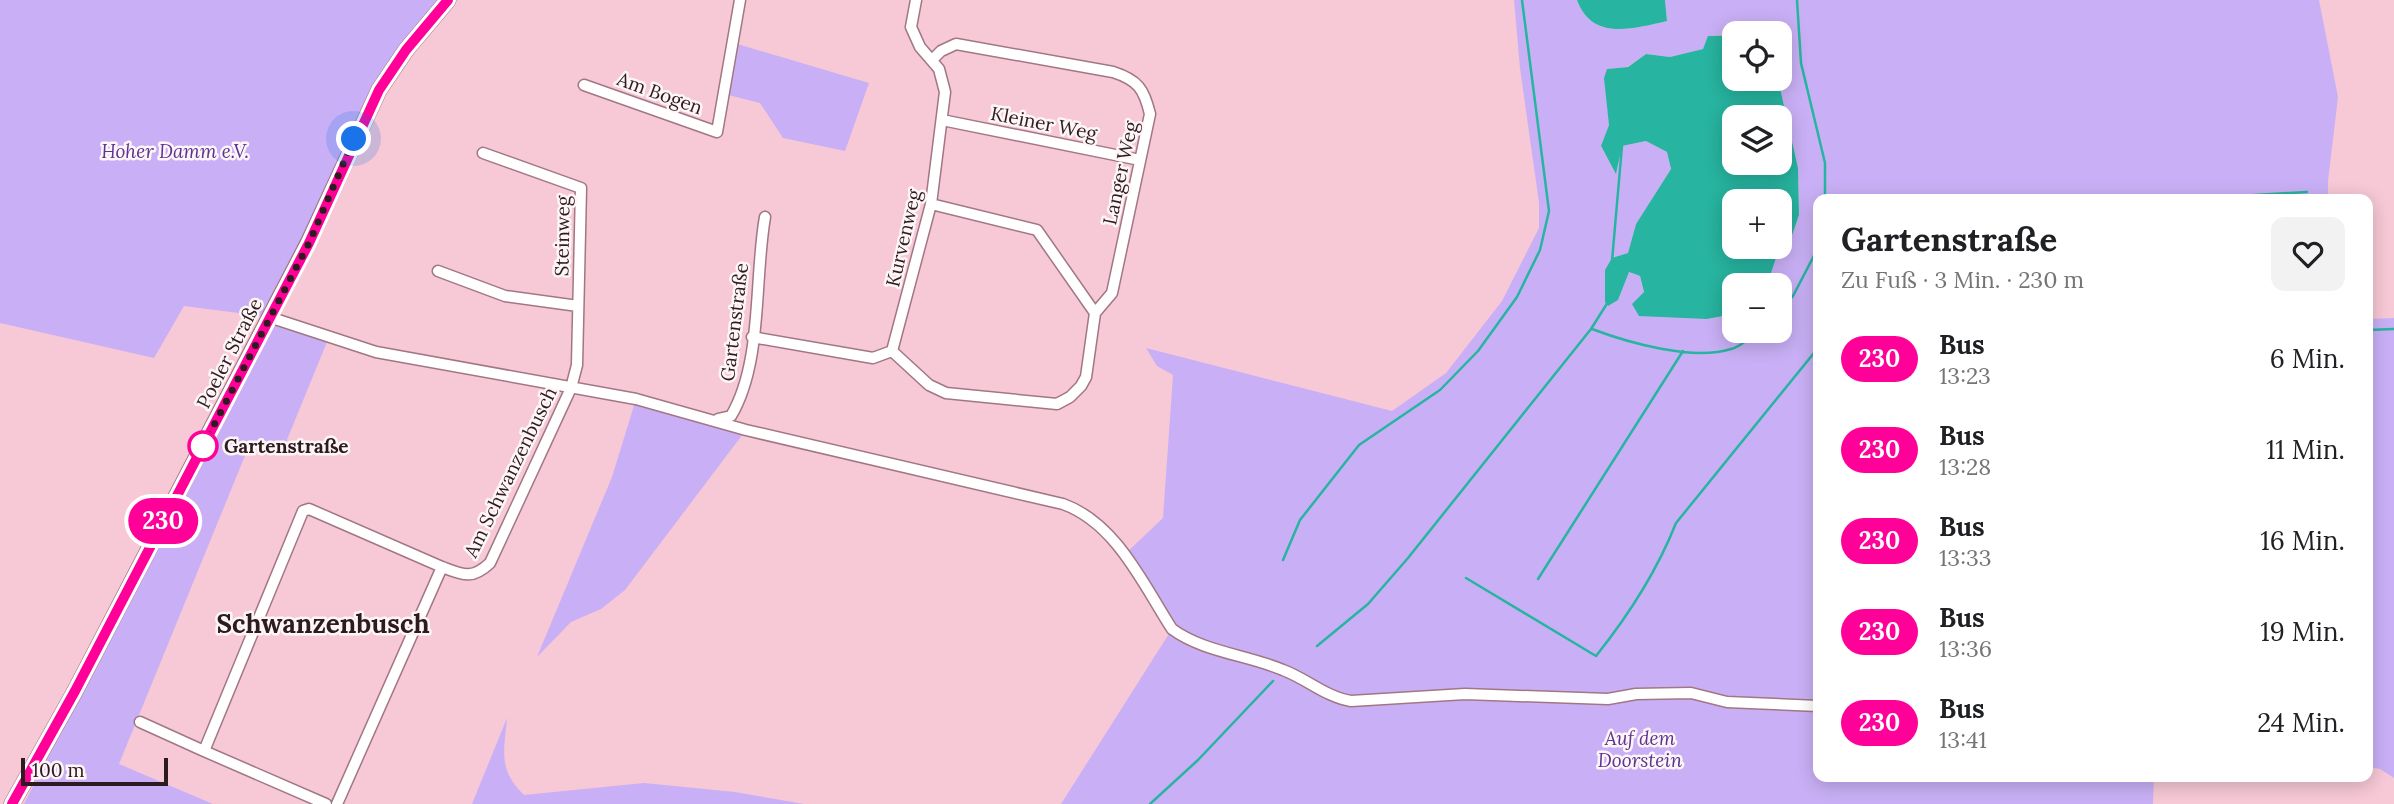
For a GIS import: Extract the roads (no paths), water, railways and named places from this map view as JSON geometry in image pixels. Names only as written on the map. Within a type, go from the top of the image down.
[{"type":"main road","name":"Poeler Straße","points":[[12,804],[75,691],[309,243],[379,90],[406,50],[449,0]]},
{"type":"street","name":"Am Bogen","points":[[584,85],[717,132],[740,0]]},
{"type":"street","name":"Kurvenweg","points":[[892,351],[931,204],[944,92],[933,59],[920,47],[911,27],[916,0]]},
{"type":"street","name":"Langer Weg","points":[[892,351],[929,386],[946,393],[1057,404],[1070,397],[1086,377],[1095,313],[1112,293],[1150,114],[1141,86],[1131,78],[956,44],[941,51],[933,59]]},
{"type":"street","name":"Kleiner Weg","points":[[942,120],[1140,160]]},
{"type":"street","name":"Steinweg","points":[[483,153],[581,187],[577,365],[571,388]]},
{"type":"street","points":[[931,204],[1037,230],[1095,313]]},
{"type":"street","name":"Gartenstraße","points":[[715,419],[731,416],[741,398],[752,337],[765,217]]},
{"type":"street","points":[[438,271],[505,296],[578,306]]},
{"type":"street","points":[[270,317],[376,352],[636,399],[715,419],[746,430],[1063,504],[1086,512],[1124,555],[1172,629],[1179,634],[1288,672],[1336,699],[1351,701],[1465,694],[1608,699],[1636,694],[1691,693],[1727,702],[1813,706]]},
{"type":"street","points":[[752,337],[873,358],[892,351]]},
{"type":"street","name":"Am Schwanzenbusch","points":[[204,751],[303,511],[309,509],[467,577],[478,575],[489,563],[571,388]]},
{"type":"street","name":"Am Schwanzenbusch","points":[[337,804],[442,567]]},
{"type":"street","points":[[141,722],[326,804]]},
{"type":"waterway","points":[[1283,560],[1300,520],[1359,445],[1440,390],[1478,351],[1517,297],[1540,250],[1549,211],[1522,0]]},
{"type":"waterway","points":[[1797,0],[1801,63],[1825,163],[1825,194]]},
{"type":"waterway","points":[[1612,261],[1622,146]]},
{"type":"waterway","points":[[2273,194],[2307,192]]},
{"type":"waterway","points":[[1792,297],[1813,258]]},
{"type":"waterway","points":[[1317,646],[1368,604],[1408,558],[1591,329],[1608,302]]},
{"type":"waterway","points":[[1592,329],[1642,345],[1680,352],[1716,352],[1735,348],[1743,343]]},
{"type":"waterway","points":[[2373,330],[2394,329]]},
{"type":"waterway","points":[[1538,579],[1683,351]]},
{"type":"waterway","points":[[1466,578],[1596,656],[1641,592],[1676,523],[1813,354]]},
{"type":"waterway","points":[[1150,804],[1198,760],[1273,681]]},
{"type":"place","name":"Gartenstraße","points":[[203,446]]},
{"type":"district","name":"Schwanzenbusch","points":[[323,623]]},
{"type":"park label","name":"Hoher Damm e.V.","points":[[175,151]]},
{"type":"park label","name":"Auf dem Doorstein","points":[[1640,749]]}]
